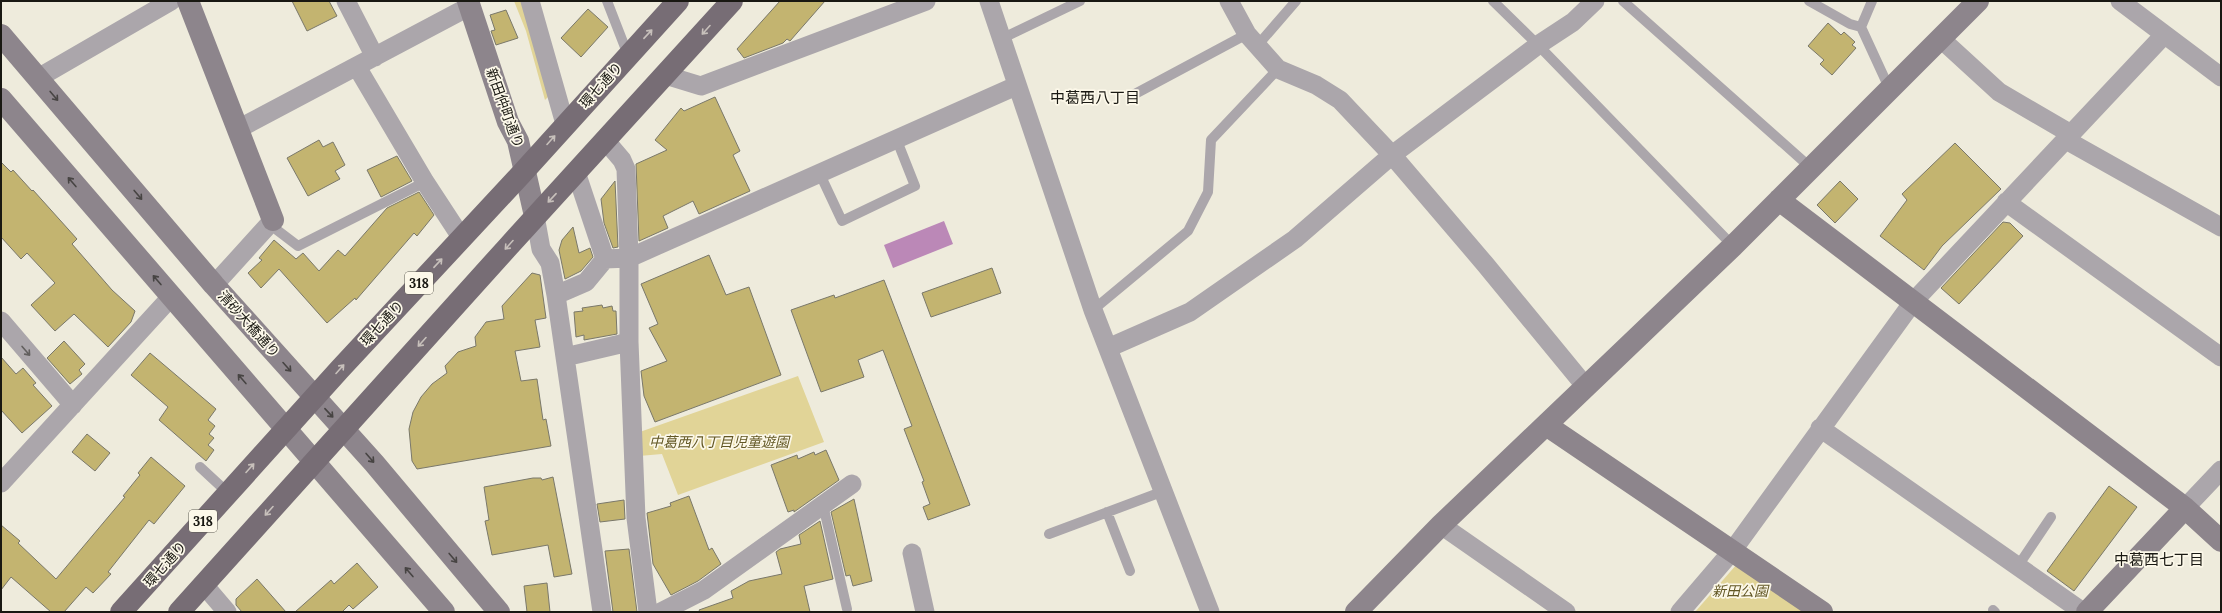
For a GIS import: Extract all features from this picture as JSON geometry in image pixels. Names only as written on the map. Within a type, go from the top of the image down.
[{"type":"main road","name":"環七通り","points":[[121,612],[314,398],[461,237],[525,170],[565,124],[678,1]]},
{"type":"main road","points":[[179,612],[535,216],[732,1]]},
{"type":"street","points":[[38,78],[172,1]]},
{"type":"street","points":[[188,1],[273,220],[214,285]]},
{"type":"street","points":[[346,1],[375,58]]},
{"type":"street","points":[[530,1],[565,124]]},
{"type":"street","points":[[665,75],[701,86],[926,1]]},
{"type":"street","points":[[989,1],[1016,86],[1094,310],[1210,612]]},
{"type":"street","points":[[1108,348],[1190,312],[1295,239],[1392,155],[1538,45],[1573,22],[1595,1]]},
{"type":"street","points":[[1356,612],[1441,525],[1779,200],[1978,1]]},
{"type":"street","points":[[2120,1],[2221,77]]},
{"type":"street","points":[[1232,2],[1252,40],[1278,69],[1316,85],[1340,100],[1392,155],[1485,264],[1586,387]]},
{"type":"street","points":[[238,129],[375,58],[469,3]]},
{"type":"street","name":"新田仲町通り","points":[[469,3],[508,122],[518,141],[535,216]]},
{"type":"street","name":"清砂大橋通り","points":[[1,35],[214,285],[314,398],[344,429],[499,612]]},
{"type":"street","points":[[1680,612],[1733,550],[1820,428],[1913,302],[2164,35]]},
{"type":"street","points":[[1940,38],[1999,92],[2069,137],[2221,227]]},
{"type":"street","points":[[357,67],[425,182],[461,237]]},
{"type":"street","points":[[556,295],[586,282],[605,259],[629,258],[819,172],[1016,86]]},
{"type":"street","points":[[1,99],[444,612]]},
{"type":"street","points":[[605,140],[622,160],[626,169],[629,258],[629,342],[636,518],[648,612]]},
{"type":"street","points":[[576,172],[605,259]]},
{"type":"street","points":[[1779,200],[2185,508],[2221,541]]},
{"type":"street","points":[[2006,202],[2221,357]]},
{"type":"street","points":[[535,216],[541,249],[550,263],[556,295],[602,612]]},
{"type":"street","points":[[1,484],[73,405],[103,379],[171,297]]},
{"type":"street","points":[[1,322],[73,405]]},
{"type":"street","points":[[565,357],[629,342]]},
{"type":"street","points":[[1546,425],[1733,550],[1822,612]]},
{"type":"street","points":[[1820,428],[2018,566],[2089,611],[2221,470]]},
{"type":"street","points":[[661,612],[704,590],[852,484]]},
{"type":"street","points":[[1441,525],[1566,612]]},
{"type":"street","points":[[912,553],[926,612]]},
{"type":"street","points":[[204,585],[227,612]]},
{"type":"lane","points":[[607,1],[628,55]]},
{"type":"lane","points":[[1001,39],[1080,1]]},
{"type":"lane","points":[[1133,95],[1252,40],[1296,1]]},
{"type":"lane","points":[[1493,1],[1538,45],[1732,246]]},
{"type":"lane","points":[[1623,1],[1811,168]]},
{"type":"lane","points":[[1809,1],[1850,24],[1861,27]]},
{"type":"lane","points":[[1872,1],[1861,27],[1890,90]]},
{"type":"lane","points":[[1094,310],[1188,231],[1208,192],[1211,140],[1278,69]]},
{"type":"lane","points":[[819,172],[842,221],[915,186],[896,138]]},
{"type":"lane","points":[[273,220],[277,230],[298,246],[425,182]]},
{"type":"lane","points":[[200,467],[228,493]]},
{"type":"lane","points":[[1048,534],[1164,491]]},
{"type":"lane","points":[[823,505],[847,609]]},
{"type":"lane","points":[[1107,512],[1130,571]]},
{"type":"lane","points":[[2018,566],[2051,517]]},
{"type":"green space","points":[[514,1],[524,1],[553,92],[545,100],[526,31]]},
{"type":"green space","name":"中葛西八丁目児童遊園","points":[[798,376],[824,442],[678,495],[662,454],[639,456],[637,433]]},
{"type":"green space","name":"新田公園","points":[[1737,564],[1807,612],[1695,612]]},
{"type":"shaded area","points":[[944,221],[953,244],[893,268],[884,245]]},
{"type":"building","points":[[292,1],[329,1],[337,16],[307,31]]},
{"type":"building","points":[[780,1],[825,1],[790,41],[787,39],[783,43],[744,58],[737,49]]},
{"type":"building","points":[[588,9],[608,27],[581,57],[561,38]]},
{"type":"building","points":[[506,10],[518,38],[496,45],[491,31],[495,30],[490,15]]},
{"type":"building","points":[[1828,23],[1841,35],[1844,32],[1855,42],[1852,45],[1856,48],[1832,75],[1820,64],[1824,60],[1808,46]]},
{"type":"building","points":[[715,97],[740,151],[733,155],[750,191],[699,214],[693,201],[663,216],[668,228],[639,241],[636,164],[667,150],[655,140],[681,108],[684,111]]},
{"type":"building","points":[[319,140],[323,147],[333,142],[345,165],[335,171],[340,179],[308,196],[287,158]]},
{"type":"building","points":[[1955,143],[2001,189],[1942,246],[1924,270],[1880,236],[1907,200],[1902,194]]},
{"type":"building","points":[[397,156],[412,181],[381,197],[367,170]]},
{"type":"building","points":[[1,162],[11,172],[13,170],[32,191],[33,190],[77,239],[72,244],[112,290],[135,311],[131,322],[108,347],[74,314],[55,331],[31,305],[55,283],[27,253],[21,259],[1,237]]},
{"type":"building","points":[[615,181],[618,247],[613,248],[604,223],[601,199]]},
{"type":"building","points":[[1840,181],[1858,199],[1835,223],[1817,205]]},
{"type":"building","points":[[419,192],[434,215],[417,236],[414,233],[356,300],[355,298],[327,323],[279,269],[261,288],[248,273],[262,260],[259,258],[274,240],[296,259],[303,253],[319,271],[338,250],[345,256],[387,208]]},
{"type":"building","points":[[2003,222],[2010,223],[2023,236],[1959,304],[1941,288]]},
{"type":"building","points":[[573,227],[579,253],[590,248],[593,257],[581,271],[565,279],[559,250],[562,240]]},
{"type":"building","points":[[709,255],[726,295],[749,287],[781,375],[655,422],[644,396],[641,371],[667,361],[649,328],[658,324],[641,284]]},
{"type":"building","points":[[992,268],[1001,293],[931,317],[922,293]]},
{"type":"building","points":[[532,273],[540,275],[546,318],[535,320],[540,347],[515,351],[521,381],[537,379],[543,420],[546,419],[551,446],[417,469],[412,461],[409,429],[413,412],[421,397],[432,384],[447,373],[445,366],[458,352],[476,346],[475,337],[486,322],[504,319],[502,306]]},
{"type":"building","points":[[884,280],[970,505],[928,520],[923,507],[930,504],[922,482],[924,481],[904,429],[912,426],[883,350],[858,360],[864,377],[821,392],[791,310],[834,295],[835,298]]},
{"type":"building","points":[[602,305],[603,308],[612,306],[613,311],[616,311],[617,334],[584,340],[584,335],[576,337],[574,312],[583,311],[582,308]]},
{"type":"building","points":[[64,341],[85,364],[79,370],[82,374],[70,384],[47,358]]},
{"type":"building","points":[[150,353],[216,409],[208,420],[215,426],[209,434],[214,438],[208,445],[214,450],[206,461],[159,420],[168,407],[131,375]]},
{"type":"building","points":[[1,357],[16,374],[23,368],[36,383],[33,385],[52,406],[22,433],[1,410]]},
{"type":"building","points":[[87,434],[110,453],[95,471],[72,452]]},
{"type":"building","points":[[826,450],[839,480],[794,512],[794,510],[788,512],[771,465],[797,455],[798,459],[814,452],[815,455]]},
{"type":"building","points":[[151,457],[185,486],[154,524],[149,520],[108,572],[111,574],[93,593],[86,587],[64,612],[51,612],[11,577],[1,590],[1,525],[20,541],[18,543],[56,579],[125,497],[123,496],[140,475],[138,473]]},
{"type":"building","points":[[553,477],[572,574],[554,577],[548,545],[492,555],[485,521],[489,520],[484,487],[533,478],[541,478],[542,480]]},
{"type":"building","points":[[2109,486],[2137,507],[2074,591],[2047,571]]},
{"type":"building","points":[[689,496],[709,550],[712,548],[721,564],[698,581],[671,595],[653,564],[647,513],[671,506],[670,503]]},
{"type":"building","points":[[854,499],[872,581],[853,586],[850,575],[846,576],[831,512]]},
{"type":"building","points":[[624,500],[625,519],[600,522],[597,504]]},
{"type":"building","points":[[820,521],[833,579],[804,586],[810,612],[700,612],[699,610],[733,598],[731,591],[749,581],[782,574],[776,552],[780,549],[801,544],[799,535]]},
{"type":"building","points":[[629,549],[637,612],[613,612],[605,551]]},
{"type":"building","points":[[357,563],[378,587],[353,609],[349,605],[342,612],[295,612],[331,580],[334,584]]},
{"type":"building","points":[[257,579],[286,612],[242,612],[236,605],[236,599]]},
{"type":"building","points":[[547,583],[550,612],[527,612],[524,586]]},
{"type":"district","name":"中葛西八丁目","points":[[1095,98]]},
{"type":"district","name":"中葛西七丁目","points":[[2159,560]]}]
